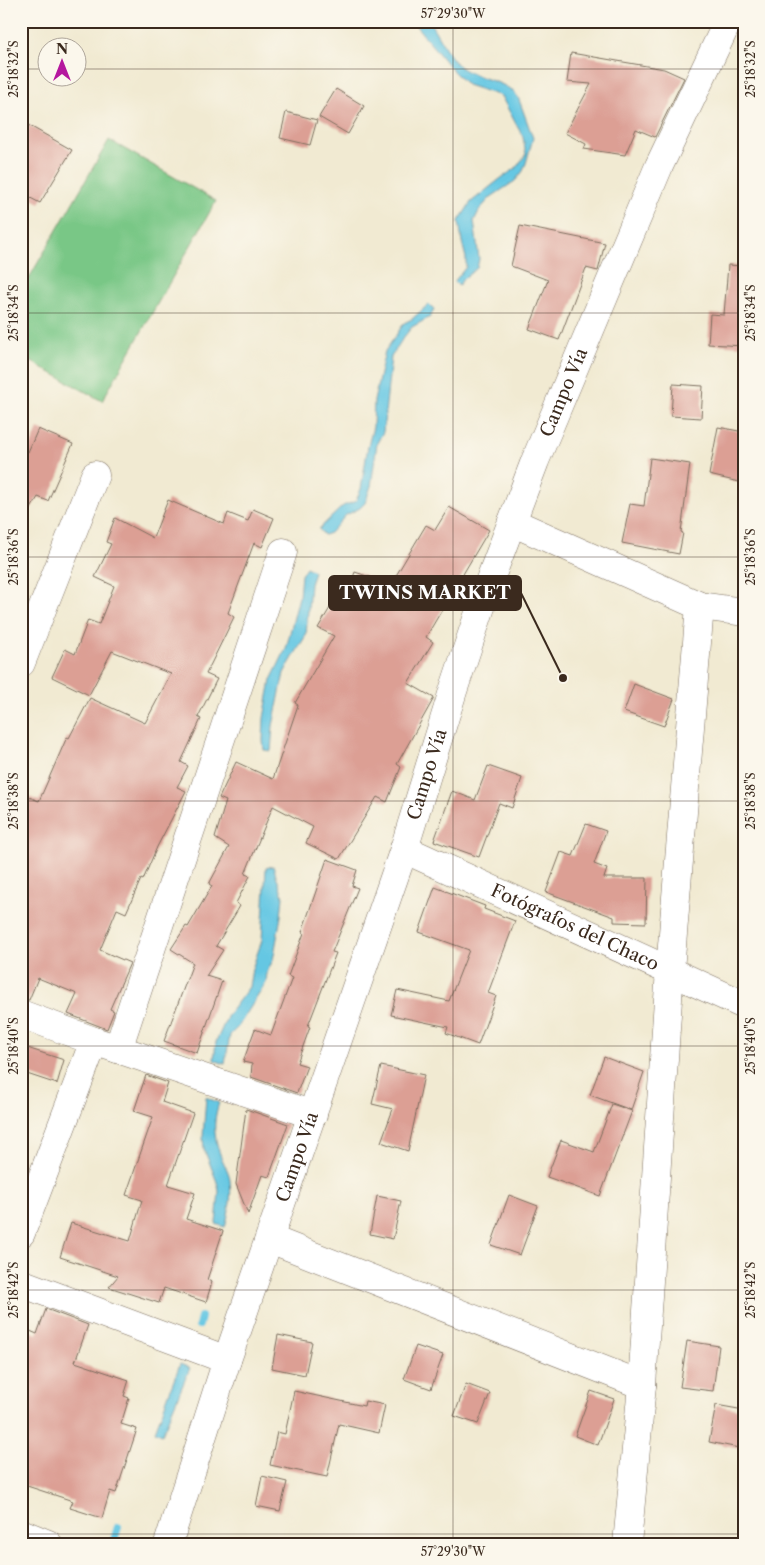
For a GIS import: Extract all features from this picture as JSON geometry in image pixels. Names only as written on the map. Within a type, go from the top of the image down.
[{"type":"street","name":"Campo Vía","points":[[168,1544],[227,1360],[404,849],[491,576],[535,461],[659,166],[728,21]]},
{"type":"street","points":[[21,663],[95,474]]},
{"type":"street","points":[[512,522],[700,606],[744,612]]},
{"type":"street","points":[[21,1233],[106,1045],[283,552]]},
{"type":"street","points":[[627,1544],[642,1385],[670,970],[700,606]]},
{"type":"street","name":"Fotógrafos del Chaco","points":[[404,849],[744,1005]]},
{"type":"street","points":[[21,1014],[106,1045],[313,1114]]},
{"type":"street","points":[[270,1239],[642,1385]]},
{"type":"street","points":[[21,1283],[227,1360]]},
{"type":"street","points":[[21,1533],[48,1544]]},
{"type":"green space","points":[[109,140],[216,201],[102,401],[21,356],[21,292]]},
{"type":"water","points":[[412,21],[429,21],[448,52],[460,67],[512,91],[518,97],[533,138],[523,171],[515,181],[491,197],[480,209],[474,221],[479,259],[477,268],[463,279],[459,285],[454,282],[466,267],[466,258],[459,221],[471,202],[516,168],[526,154],[523,137],[501,96],[467,85]]},
{"type":"water","points":[[429,304],[434,309],[430,317],[412,327],[391,357],[383,432],[377,443],[371,486],[365,503],[360,508],[346,515],[330,533],[324,535],[319,529],[343,506],[356,501],[361,489],[373,427],[374,401],[385,351],[404,323],[412,319]]},
{"type":"water","points":[[306,567],[314,571],[310,584],[306,635],[284,673],[273,726],[271,751],[264,750],[264,718],[271,680],[286,649],[299,597],[301,575]]},
{"type":"water","points":[[273,866],[283,896],[273,960],[267,972],[266,983],[238,1027],[230,1035],[225,1064],[214,1060],[216,1042],[228,1015],[249,987],[252,969],[262,940],[266,868]]},
{"type":"water","points":[[206,1097],[219,1103],[215,1118],[216,1138],[231,1187],[230,1204],[225,1227],[216,1224],[219,1191],[204,1149]]},
{"type":"water","points":[[180,1364],[190,1368],[162,1434],[155,1431]]},
{"type":"building","points":[[571,53],[664,69],[684,78],[655,137],[636,129],[625,155],[584,149],[586,144],[565,133],[591,84],[567,82]]},
{"type":"building","points":[[336,89],[364,106],[348,134],[319,117]]},
{"type":"building","points":[[286,112],[317,120],[310,145],[280,138]]},
{"type":"building","points":[[21,121],[72,150],[40,203],[21,193]]},
{"type":"building","points":[[520,226],[605,243],[598,271],[586,268],[559,340],[529,329],[548,280],[511,266]]},
{"type":"building","points":[[728,265],[744,266],[744,346],[708,344],[710,314],[724,315]]},
{"type":"building","points":[[673,384],[703,386],[701,418],[671,416]]},
{"type":"building","points":[[718,427],[744,432],[744,458],[739,482],[709,475]]},
{"type":"building","points":[[38,429],[73,444],[48,501],[38,497],[21,525],[21,449],[28,452]]},
{"type":"building","points":[[650,458],[690,464],[679,554],[622,543],[630,504],[644,506]]},
{"type":"building","points":[[168,500],[224,524],[228,513],[248,521],[253,509],[274,518],[262,547],[254,543],[228,613],[234,617],[206,674],[217,679],[198,717],[201,719],[181,762],[188,766],[177,787],[186,791],[157,847],[143,880],[141,879],[126,913],[117,909],[100,950],[130,963],[110,1009],[114,1011],[107,1029],[68,1014],[77,994],[38,978],[29,1000],[21,999],[21,794],[39,801],[67,737],[69,738],[90,698],[145,723],[171,674],[112,651],[89,695],[52,677],[65,649],[75,654],[88,620],[99,624],[114,586],[95,577],[111,544],[106,542],[115,518],[153,538]]},
{"type":"building","points":[[449,507],[489,530],[426,637],[433,642],[408,683],[434,698],[397,764],[401,767],[387,802],[377,797],[339,859],[306,843],[313,827],[273,806],[245,874],[250,876],[236,903],[240,906],[216,946],[223,950],[206,976],[222,981],[197,1053],[164,1041],[193,963],[171,949],[186,926],[188,927],[212,886],[209,884],[229,847],[215,838],[226,801],[219,798],[236,762],[273,779],[298,705],[295,703],[334,636],[318,628],[333,603],[342,608],[355,572],[391,584],[426,525],[435,530]]},
{"type":"building","points":[[634,684],[674,699],[664,726],[624,712]]},
{"type":"building","points":[[488,766],[522,778],[512,808],[499,803],[479,857],[434,841],[452,791],[475,800]]},
{"type":"building","points":[[586,824],[606,831],[594,864],[607,869],[604,878],[647,878],[646,923],[614,922],[614,917],[546,892],[561,852],[573,856]]},
{"type":"building","points":[[327,859],[357,870],[352,886],[358,888],[332,952],[336,953],[308,1026],[310,1027],[297,1063],[307,1066],[297,1093],[251,1077],[252,1064],[243,1062],[255,1029],[271,1035],[292,978],[288,976],[304,933],[302,932]]},
{"type":"building","points":[[435,887],[485,906],[484,909],[515,921],[488,993],[496,996],[478,1045],[446,1033],[448,1027],[391,1015],[397,990],[449,1001],[469,950],[419,932]]},
{"type":"building","points":[[21,1046],[64,1060],[57,1084],[21,1072]]},
{"type":"building","points":[[604,1057],[644,1072],[631,1110],[590,1095]]},
{"type":"building","points":[[381,1066],[424,1075],[408,1151],[381,1142],[393,1109],[372,1104]]},
{"type":"building","points":[[146,1075],[168,1083],[162,1102],[193,1113],[168,1185],[195,1193],[186,1219],[223,1231],[207,1280],[212,1282],[206,1302],[164,1288],[159,1303],[109,1287],[118,1276],[60,1257],[71,1223],[130,1241],[142,1200],[126,1195],[153,1117],[134,1111]]},
{"type":"building","points":[[612,1104],[632,1111],[600,1196],[547,1177],[561,1140],[594,1152]]},
{"type":"building","points":[[246,1109],[288,1124],[269,1177],[262,1175],[248,1214],[236,1184]]},
{"type":"building","points":[[509,1195],[538,1206],[520,1255],[491,1245]]},
{"type":"building","points":[[377,1196],[401,1201],[393,1239],[370,1234]]},
{"type":"building","points":[[46,1309],[88,1325],[75,1362],[129,1380],[124,1396],[129,1398],[121,1424],[137,1429],[116,1493],[110,1491],[102,1518],[70,1508],[73,1501],[21,1484],[21,1327],[37,1334]]},
{"type":"building","points":[[278,1335],[312,1342],[305,1375],[272,1368]]},
{"type":"building","points":[[687,1341],[719,1346],[713,1391],[680,1387]]},
{"type":"building","points":[[416,1346],[443,1355],[431,1389],[404,1379]]},
{"type":"building","points":[[466,1384],[490,1393],[478,1424],[454,1416]]},
{"type":"building","points":[[294,1391],[364,1406],[365,1401],[385,1405],[379,1433],[339,1424],[327,1477],[270,1465],[277,1432],[285,1434]]},
{"type":"building","points":[[591,1391],[614,1399],[598,1445],[575,1436]]},
{"type":"building","points":[[716,1405],[744,1410],[744,1449],[709,1442]]},
{"type":"building","points":[[262,1476],[287,1482],[280,1511],[256,1506]]},
{"type":"waterway","points":[[199,1325],[201,1317]]},
{"type":"waterway","points":[[113,1543],[118,1527]]},
{"type":"place","name":"TWINS MARKET","points":[[563,678]]}]
